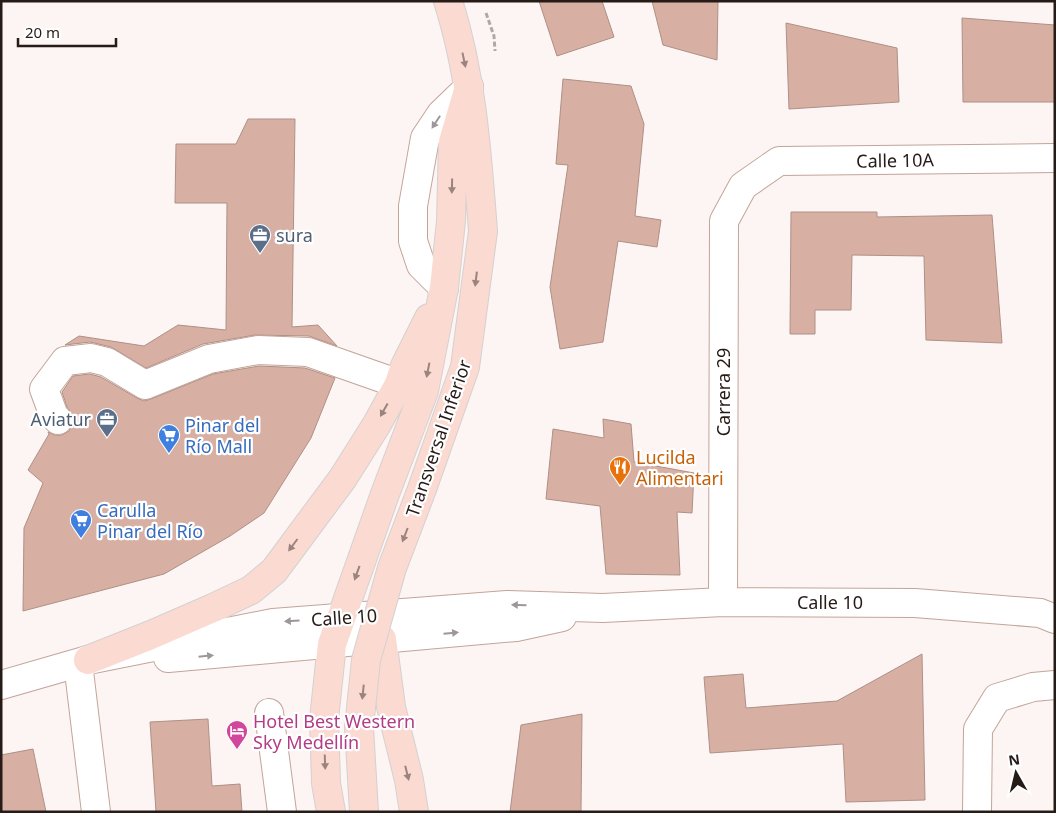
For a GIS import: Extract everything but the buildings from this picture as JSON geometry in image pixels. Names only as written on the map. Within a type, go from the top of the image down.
[{"type":"main road","name":"Transversal Inferior","points":[[364,812],[359,727],[366,660],[392,568],[465,367],[483,231],[478,159],[469,87],[458,34],[448,1]]},
{"type":"main road","points":[[331,812],[326,783],[324,719],[332,644],[424,391],[444,288],[451,221],[453,142],[469,87]]},
{"type":"main road","points":[[83,661],[151,635],[251,590],[274,571],[343,478],[399,384],[405,366],[444,288]]},
{"type":"main road","points":[[382,640],[391,707],[409,780],[414,812]]},
{"type":"street","points":[[444,288],[421,265],[413,241],[413,206],[425,138],[441,114],[469,87]]},
{"type":"street","name":"Calle 10A","points":[[743,186],[779,161],[1055,158]]},
{"type":"street","name":"Carrera 29","points":[[722,602],[724,221],[743,186]]},
{"type":"street","points":[[58,420],[54,416],[44,388],[65,361],[91,358],[106,362],[145,385],[209,359],[258,350],[308,352],[399,384]]},
{"type":"street","name":"Calle 10","points":[[1,685],[83,661],[273,623],[507,605],[603,608],[722,602],[914,603],[1040,613],[1055,619]]},
{"type":"street","name":"Calle 10","points":[[83,661],[184,658],[516,627],[603,608]]},
{"type":"street","points":[[83,661],[96,812]]},
{"type":"street","points":[[977,812],[978,728],[997,698],[1033,687],[1055,686]]},
{"type":"street","points":[[269,713],[282,812]]},
{"type":"place","name":"sura","points":[[260,254]]},
{"type":"place","name":"Aviatur","points":[[107,438]]},
{"type":"place","name":"Pinar del Río Mall","points":[[169,454]]},
{"type":"place","name":"Lucilda Alimentari","points":[[620,486]]},
{"type":"place","name":"Carulla Pinar del Río","points":[[81,539]]},
{"type":"place","name":"Hotel Best Western Sky Medellín","points":[[237,750]]}]
